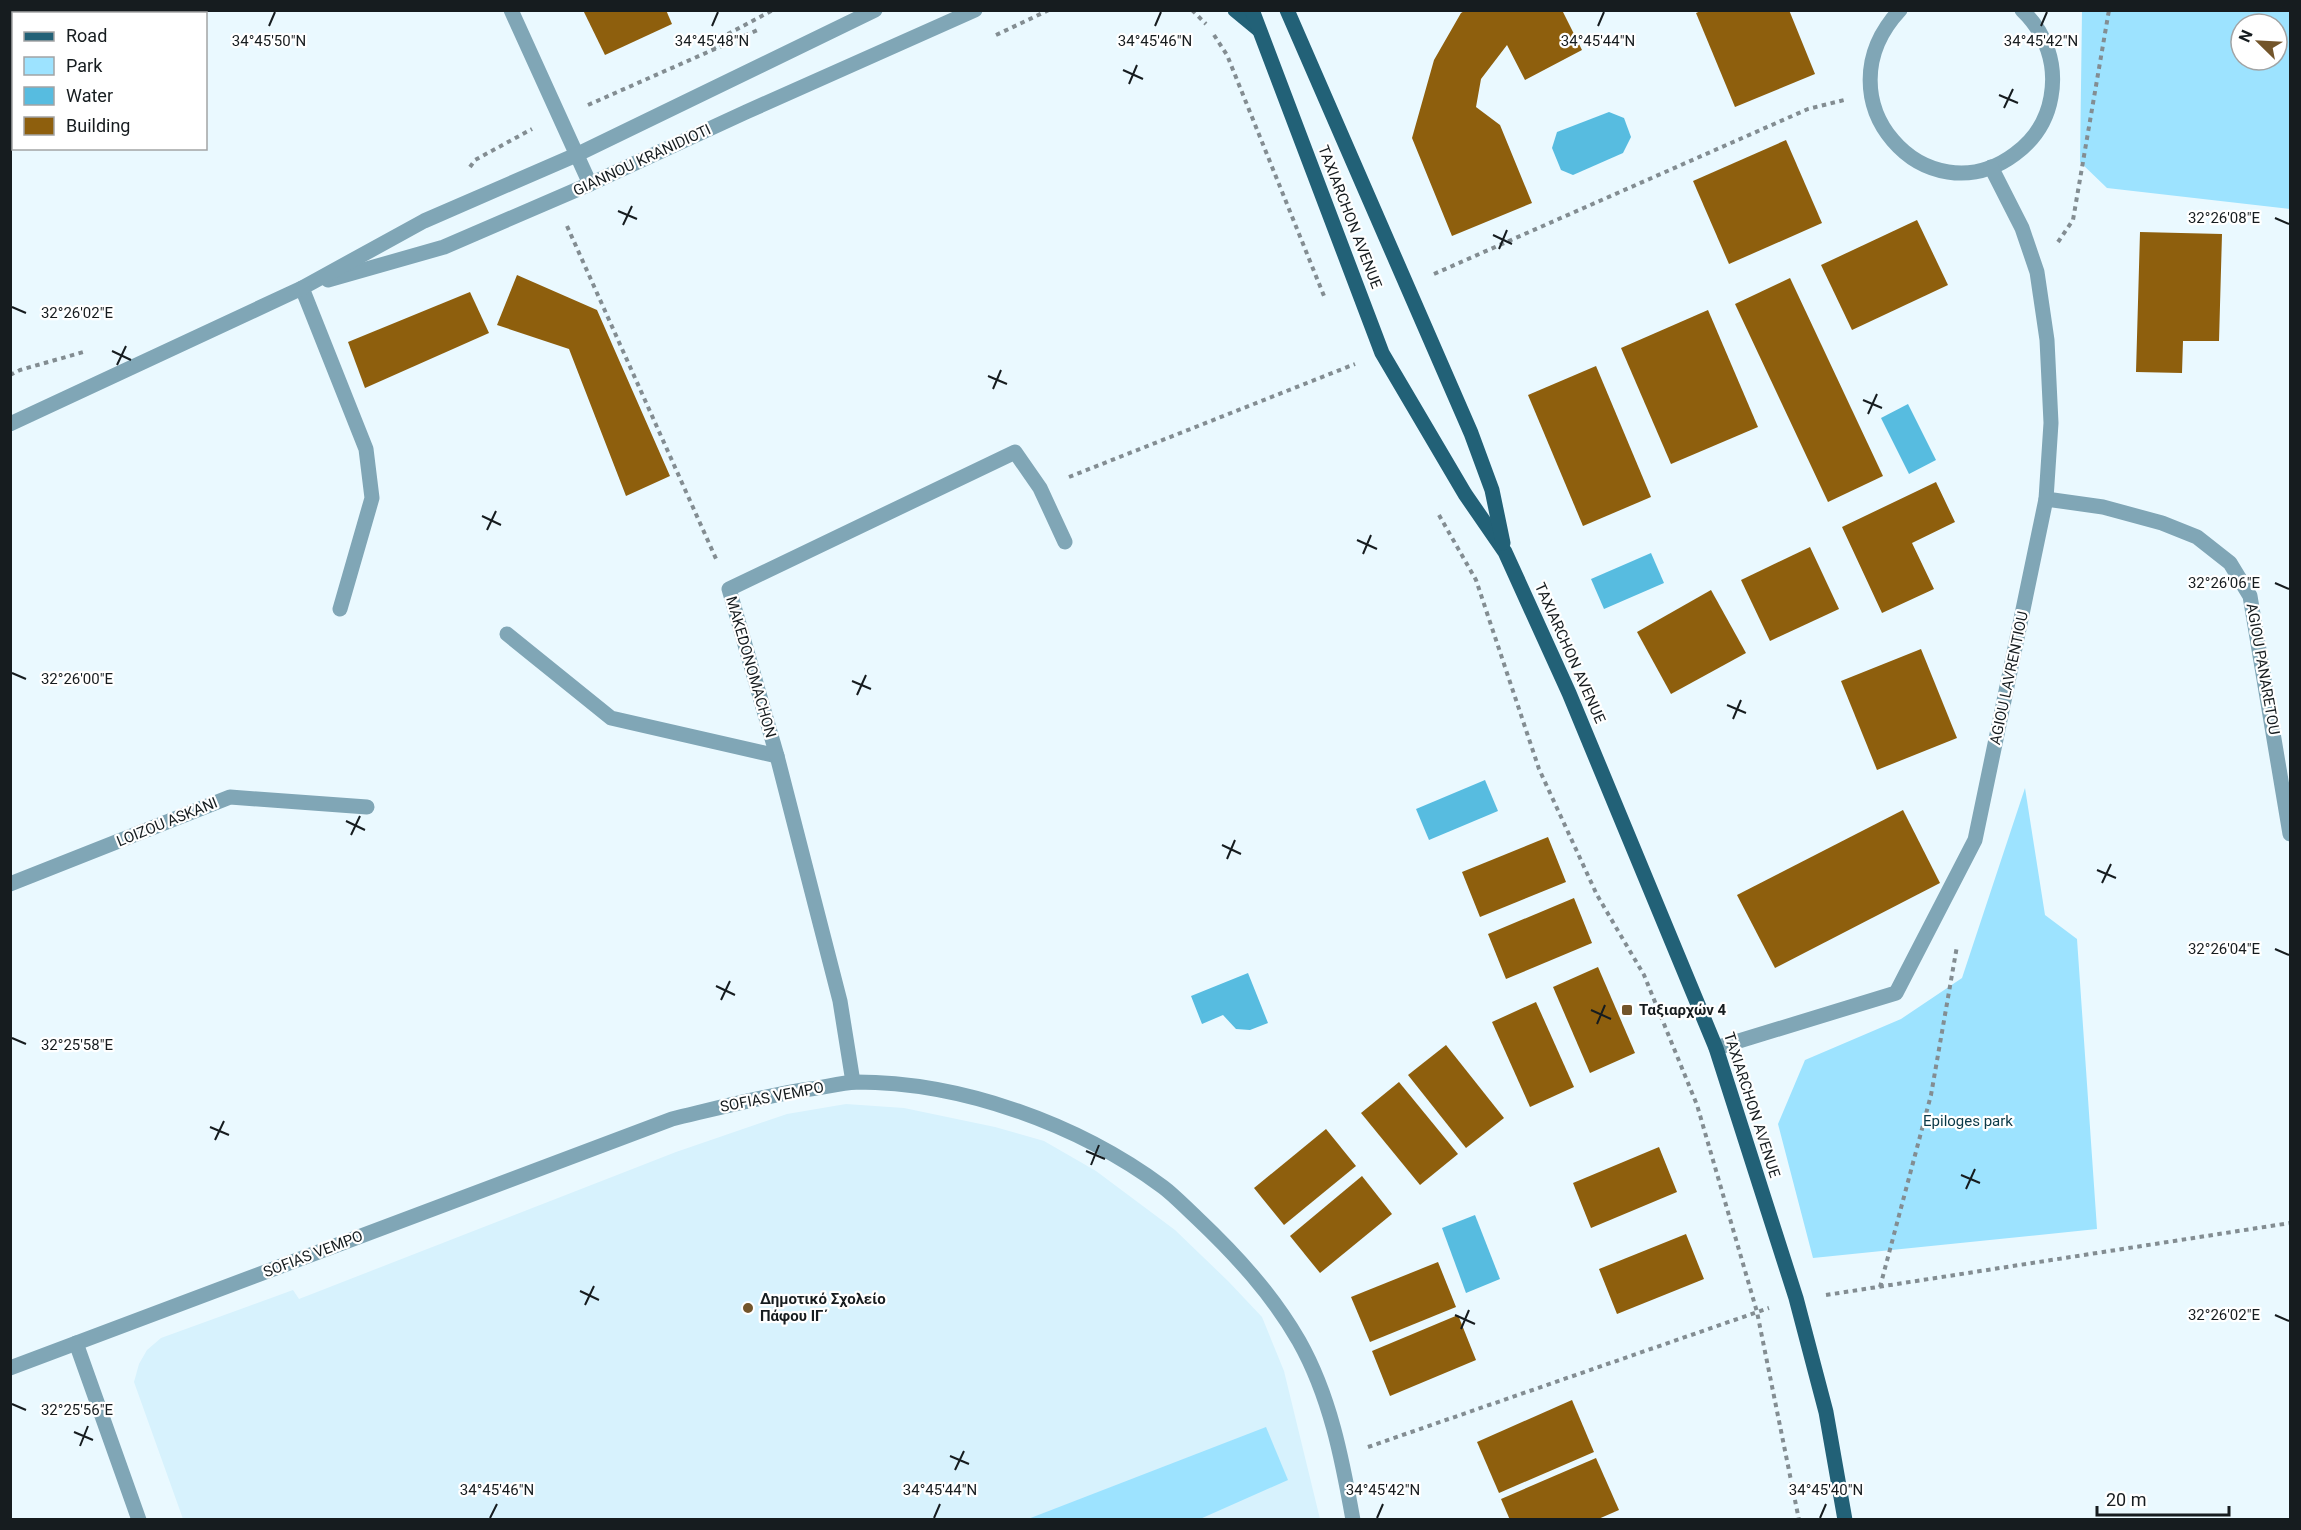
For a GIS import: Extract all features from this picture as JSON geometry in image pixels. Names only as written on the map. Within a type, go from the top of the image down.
[{"type":"main road","points":[[1235,10],[1261,31]]},
{"type":"main road","name":"TAXIARCHON AVENUE","points":[[1252,10],[1382,353],[1465,494],[1505,552],[1569,693],[1716,1048],[1796,1298],[1826,1412],[1845,1520]]},
{"type":"main road","name":"TAXIARCHON AVENUE","points":[[1287,10],[1471,433],[1492,490],[1505,552]]},
{"type":"street","points":[[511,10],[590,184]]},
{"type":"street","name":"GIANNOU KRANIDIOTI","points":[[10,424],[302,288],[424,220],[576,155],[875,10]]},
{"type":"street","name":"GIANNOU KRANIDIOTI","points":[[302,288],[444,247],[555,200],[975,10]]},
{"type":"street","points":[[1900,10],[1878,40],[1871,66],[1870,93],[1880,124],[1900,149],[1913,159],[1928,166],[1959,172],[1991,167],[2008,159],[2028,142],[2044,120],[2053,86],[2053,67],[2049,50],[2041,33],[2022,10]]},
{"type":"street","name":"AGIOU LAVRENTIOU","points":[[1716,1048],[1896,993],[1975,840],[2046,499],[2050,411],[2047,340],[2037,272],[2022,228],[1991,167]]},
{"type":"street","points":[[302,288],[366,449],[372,498],[340,609]]},
{"type":"street","name":"MAKEDONOMACHON","points":[[853,1082],[840,1001],[777,756],[729,589],[1015,452],[1040,488],[1065,542]]},
{"type":"street","name":"AGIOU PANARETOU","points":[[2046,499],[2103,507],[2162,523],[2197,537],[2230,563],[2250,596],[2290,834]]},
{"type":"street","points":[[507,634],[611,718],[777,756]]},
{"type":"street","name":"LOIZOU ASKANI","points":[[10,884],[230,797],[366,807]]},
{"type":"street","name":"SOFIAS VEMPO","points":[[10,1368],[672,1119],[766,1096],[853,1082],[907,1085],[973,1097],[1056,1126],[1109,1152],[1164,1188],[1254,1276],[1299,1341],[1324,1394],[1342,1456],[1353,1520]]},
{"type":"street","points":[[76,1343],[139,1520]]},
{"type":"path","points":[[1192,10],[1204,20],[1227,55],[1325,298]]},
{"type":"path","points":[[2037,272],[2073,220],[2109,10]]},
{"type":"path","points":[[1408,285],[1808,109],[1870,93]]},
{"type":"path","points":[[526,132],[541,169]]},
{"type":"path","points":[[555,200],[729,589]]},
{"type":"path","points":[[1040,488],[1382,353]]},
{"type":"path","points":[[1348,354],[1358,375]]},
{"type":"path","points":[[1435,508],[1476,580],[1539,769],[1597,895],[1644,975],[1697,1105],[1757,1312],[1799,1520]]},
{"type":"path","points":[[1880,1287],[1931,1095],[1957,944]]},
{"type":"shaded area","name":"Δημοτικό Σχολείο Πάφου ΙΓ΄","points":[[846,1104],[904,1108],[995,1127],[1044,1141],[1096,1171],[1175,1230],[1262,1317],[1284,1371],[1320,1519],[183,1519],[134,1382],[139,1364],[147,1350],[161,1338],[293,1290],[299,1299],[676,1152],[787,1114]]},
{"type":"green space","points":[[2082,11],[2290,11],[2290,209],[2107,188],[2080,162]]},
{"type":"green space","name":"Epiloges park","points":[[2025,788],[2045,915],[2077,939],[2097,1229],[1813,1258],[1778,1124],[1805,1060],[1901,1019],[1962,978]]},
{"type":"green space","points":[[1266,1427],[1288,1480],[1200,1519],[1028,1519]]},
{"type":"water","points":[[1609,112],[1624,118],[1631,137],[1623,153],[1573,175],[1561,170],[1552,148],[1557,132]]},
{"type":"water","points":[[1908,404],[1936,460],[1909,474],[1881,418]]},
{"type":"water","points":[[1651,553],[1664,583],[1604,609],[1591,579]]},
{"type":"water","points":[[1485,780],[1498,811],[1429,840],[1416,809]]},
{"type":"water","points":[[1248,973],[1268,1023],[1250,1030],[1236,1029],[1223,1015],[1202,1024],[1191,996]]},
{"type":"water","points":[[1475,1215],[1500,1279],[1466,1293],[1442,1228]]},
{"type":"building","points":[[583,10],[666,10],[672,24],[605,55]]},
{"type":"building","points":[[1466,10],[1562,10],[1582,50],[1525,80],[1507,45],[1481,79],[1476,107],[1500,125],[1532,203],[1452,236],[1412,138],[1434,60],[1461,13]]},
{"type":"building","points":[[1703,10],[1789,10],[1815,74],[1735,107],[1696,13]]},
{"type":"building","points":[[1786,140],[1822,223],[1729,264],[1693,181]]},
{"type":"building","points":[[1917,220],[1948,285],[1852,330],[1821,265]]},
{"type":"building","points":[[2140,232],[2222,234],[2219,341],[2183,341],[2182,373],[2136,372]]},
{"type":"building","points":[[517,275],[597,310],[670,476],[626,496],[569,349],[497,325]]},
{"type":"building","points":[[1790,278],[1883,476],[1828,502],[1735,304]]},
{"type":"building","points":[[470,292],[489,333],[365,388],[348,342]]},
{"type":"building","points":[[1708,310],[1758,427],[1671,464],[1621,348]]},
{"type":"building","points":[[1596,366],[1651,497],[1583,526],[1528,395]]},
{"type":"building","points":[[1936,482],[1955,522],[1912,543],[1934,589],[1882,613],[1842,527]]},
{"type":"building","points":[[1810,547],[1839,609],[1770,641],[1741,580]]},
{"type":"building","points":[[1711,590],[1746,653],[1671,694],[1637,632]]},
{"type":"building","points":[[1921,649],[1957,738],[1877,770],[1841,681]]},
{"type":"building","points":[[1903,810],[1940,883],[1775,968],[1737,895]]},
{"type":"building","points":[[1548,837],[1566,882],[1480,917],[1462,872]]},
{"type":"building","points":[[1574,898],[1592,943],[1506,979],[1488,934]]},
{"type":"building","points":[[1598,967],[1635,1053],[1590,1073],[1553,987]]},
{"type":"building","points":[[1536,1002],[1574,1087],[1530,1107],[1492,1022]]},
{"type":"building","points":[[1446,1045],[1504,1118],[1466,1148],[1408,1075]]},
{"type":"building","points":[[1399,1082],[1458,1154],[1420,1185],[1361,1113]]},
{"type":"building","points":[[1326,1129],[1356,1166],[1284,1225],[1254,1188]]},
{"type":"building","points":[[1659,1147],[1677,1192],[1591,1228],[1573,1183]]},
{"type":"building","points":[[1362,1176],[1392,1214],[1320,1273],[1290,1236]]},
{"type":"building","points":[[1686,1234],[1704,1279],[1617,1314],[1599,1269]]},
{"type":"building","points":[[1438,1262],[1456,1307],[1370,1342],[1351,1297]]},
{"type":"building","points":[[1458,1315],[1476,1360],[1390,1396],[1372,1351]]},
{"type":"building","points":[[1572,1400],[1594,1452],[1499,1493],[1477,1442]]},
{"type":"building","points":[[1596,1458],[1619,1510],[1596,1520],[1510,1520],[1501,1499]]},
{"type":"place","name":"Ταξιαρχών 4","points":[[1627,1010]]},
{"type":"place","name":"Δημοτικό Σχολείο Πάφου ΙΓ΄","points":[[748,1308]]}]
